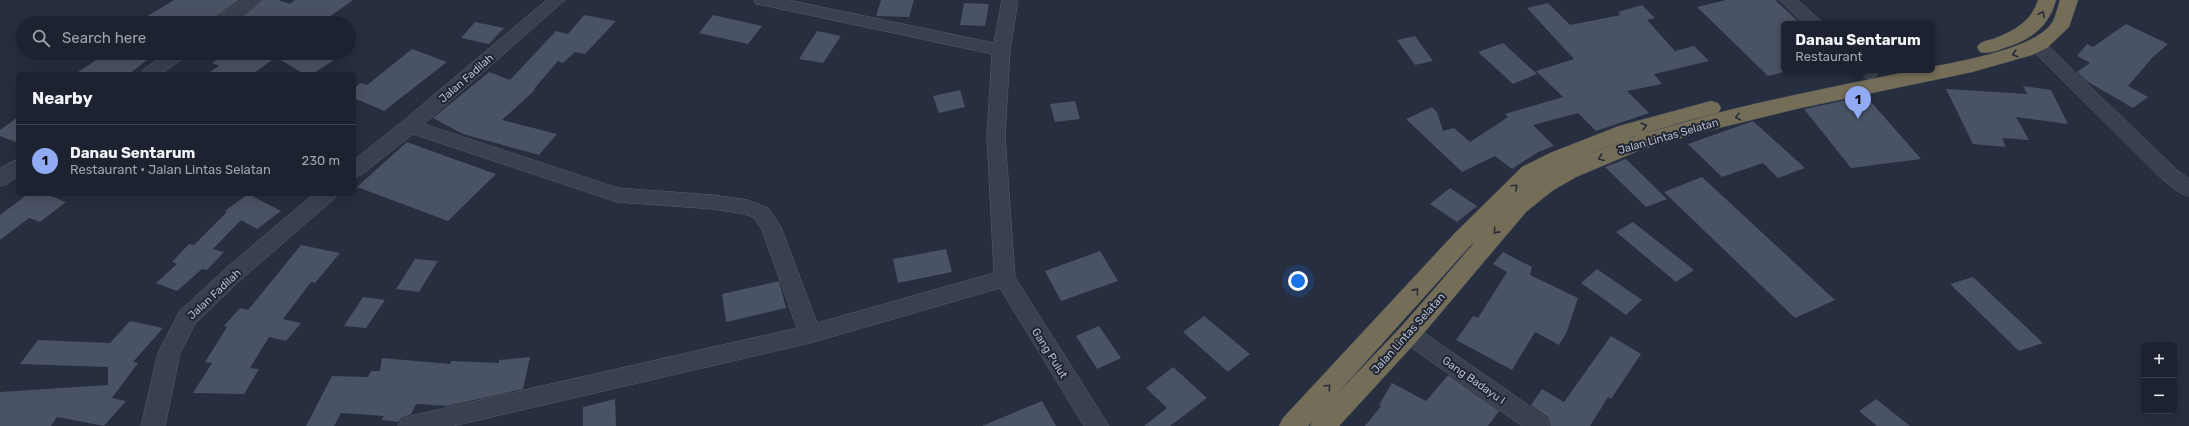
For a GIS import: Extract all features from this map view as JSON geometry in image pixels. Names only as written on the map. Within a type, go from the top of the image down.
[{"type":"highway","points":[[1935,60],[2014,38],[2029,30],[2039,20],[2047,0]]},
{"type":"highway","name":"Jalan Lintas Selatan","points":[[1935,73],[2006,57],[2037,45],[2054,32],[2062,23],[2069,0]]},
{"type":"highway","name":"Jalan Lintas Selatan","points":[[1322,416],[1462,240],[1530,173],[1557,158],[1626,131],[1682,115],[1865,73]]},
{"type":"highway","name":"Jalan Lintas Selatan","points":[[1292,426],[1322,416],[1408,334],[1518,206],[1544,184],[1568,171],[1634,145],[1698,126],[1796,102],[1934,73]]},
{"type":"street","points":[[231,16],[254,0]]},
{"type":"street","name":"Jalan Fadilah","points":[[356,167],[410,126],[557,0]]},
{"type":"street","points":[[762,0],[1001,50]]},
{"type":"street","points":[[410,426],[810,334],[1005,278],[996,136],[1001,50],[1010,0]]},
{"type":"street","points":[[1788,0],[1811,21]]},
{"type":"street","points":[[2037,45],[2170,175],[2189,189]]},
{"type":"street","points":[[154,72],[170,60]]},
{"type":"street","points":[[410,126],[617,195],[713,202],[748,207],[761,213],[772,227],[810,334]]},
{"type":"street","points":[[0,179],[16,167]]},
{"type":"street","name":"Jalan Fadilah","points":[[153,426],[169,353],[187,318],[231,276],[325,196]]},
{"type":"street","name":"Gang Pulut","points":[[1005,278],[1064,376],[1097,426]]},
{"type":"street","name":"Gang Badayu I","points":[[1408,334],[1538,425]]},
{"type":"building","points":[[174,0],[239,0],[217,16],[148,16]]},
{"type":"building","points":[[263,0],[278,0],[290,4],[295,0],[353,0],[331,16],[244,16]]},
{"type":"building","points":[[881,0],[914,0],[909,17],[876,16]]},
{"type":"building","points":[[1726,0],[1775,0],[1798,21],[1781,21],[1781,73],[1768,76],[1697,7]]},
{"type":"building","points":[[964,3],[989,4],[985,26],[960,25]]},
{"type":"building","points":[[1548,3],[1570,25],[1621,15],[1618,12],[1642,5],[1655,18],[1647,20],[1675,51],[1694,46],[1709,61],[1654,74],[1662,84],[1627,91],[1649,113],[1596,131],[1578,113],[1533,125],[1554,146],[1538,152],[1512,169],[1495,156],[1462,172],[1406,119],[1432,107],[1437,112],[1443,131],[1454,128],[1470,142],[1508,117],[1505,114],[1563,97],[1536,71],[1574,59],[1527,8]]},
{"type":"building","points":[[584,15],[616,21],[585,54],[575,52],[563,63],[558,61],[534,89],[535,90],[502,120],[557,134],[539,155],[463,134],[433,118],[489,72],[510,80],[556,31],[568,34]]},
{"type":"building","points":[[713,15],[762,26],[748,44],[699,33]]},
{"type":"building","points":[[475,22],[504,28],[489,44],[461,38]]},
{"type":"building","points":[[2126,24],[2168,44],[2152,58],[2128,86],[2148,97],[2133,108],[2088,82],[2077,72],[2090,63],[2077,56],[2087,44],[2093,47]]},
{"type":"building","points":[[817,31],[841,36],[823,63],[799,59]]},
{"type":"building","points":[[1415,36],[1433,61],[1415,65],[1397,40]]},
{"type":"building","points":[[1503,43],[1537,74],[1513,84],[1478,52]]},
{"type":"building","points":[[412,49],[447,62],[384,111],[356,99],[356,87],[361,83],[367,85]]},
{"type":"building","points":[[96,60],[147,60],[132,72],[78,72]]},
{"type":"building","points":[[216,60],[272,60],[256,72],[210,72],[219,66],[212,63]]},
{"type":"building","points":[[281,60],[334,60],[315,72],[301,72]]},
{"type":"building","points":[[2023,86],[2051,90],[2068,124],[2016,117],[2029,140],[2002,138],[2006,147],[1973,144],[1946,89],[2027,94]]},
{"type":"building","points":[[960,90],[965,107],[939,113],[933,96]]},
{"type":"building","points":[[1866,96],[1921,159],[1851,168],[1804,109]]},
{"type":"building","points":[[1075,101],[1080,119],[1055,122],[1050,104]]},
{"type":"building","points":[[16,118],[16,142],[0,136],[0,130]]},
{"type":"building","points":[[1753,121],[1805,168],[1778,178],[1763,163],[1722,177],[1688,144]]},
{"type":"building","points":[[407,142],[496,174],[448,221],[357,187]]},
{"type":"building","points":[[1626,159],[1667,199],[1646,207],[1605,167]]},
{"type":"building","points":[[1702,177],[1835,300],[1795,318],[1664,192]]},
{"type":"building","points":[[1450,188],[1477,206],[1457,222],[1430,204]]},
{"type":"building","points":[[25,196],[50,196],[66,202],[40,222],[29,218],[0,240],[0,215]]},
{"type":"building","points":[[245,196],[252,196],[281,211],[257,229],[241,220],[213,249],[224,252],[207,270],[202,269],[177,291],[156,283],[177,264],[172,262],[189,244],[194,245],[227,212],[225,211]]},
{"type":"building","points":[[1633,222],[1694,270],[1676,282],[1616,232]]},
{"type":"building","points":[[301,245],[340,253],[315,283],[311,282],[283,319],[301,323],[286,341],[269,337],[250,368],[259,369],[244,394],[193,393],[212,363],[205,362],[227,327],[224,326],[240,308],[248,310]]},
{"type":"building","points":[[946,249],[952,272],[898,283],[893,259]]},
{"type":"building","points":[[1100,251],[1118,281],[1061,301],[1045,271]]},
{"type":"building","points":[[1503,252],[1532,267],[1530,275],[1578,298],[1566,334],[1559,345],[1535,332],[1512,370],[1456,340],[1473,316],[1478,318],[1507,272],[1493,264]]},
{"type":"building","points":[[415,259],[438,261],[419,292],[396,289]]},
{"type":"building","points":[[1597,269],[1642,300],[1626,315],[1581,283]]},
{"type":"building","points":[[1973,277],[2043,343],[2019,351],[1950,284]]},
{"type":"building","points":[[779,281],[786,308],[726,322],[722,294]]},
{"type":"building","points":[[363,297],[385,300],[366,328],[344,326]]},
{"type":"building","points":[[1204,316],[1250,354],[1228,372],[1183,332]]},
{"type":"building","points":[[130,321],[163,328],[133,362],[138,363],[112,398],[126,401],[104,426],[57,417],[51,426],[0,426],[0,392],[108,385],[108,367],[20,364],[38,340],[110,343]]},
{"type":"building","points":[[1099,326],[1121,358],[1097,369],[1076,336]]},
{"type":"building","points":[[1611,336],[1641,354],[1611,399],[1608,397],[1590,426],[1551,426],[1548,417],[1531,405],[1542,389],[1564,402]]},
{"type":"building","points":[[530,357],[523,389],[447,406],[416,404],[411,414],[401,418],[399,422],[381,420],[384,416],[341,413],[334,426],[306,426],[332,376],[368,377],[371,371],[380,371],[382,358],[450,364],[452,361],[499,363],[499,360]]},
{"type":"building","points":[[1173,367],[1207,398],[1170,426],[1144,426],[1167,408],[1146,388]]},
{"type":"building","points":[[1448,375],[1499,411],[1488,426],[1365,426],[1381,406],[1379,405],[1392,383],[1426,401]]},
{"type":"building","points":[[615,399],[616,426],[583,426],[583,407]]},
{"type":"building","points":[[1876,399],[1910,426],[1877,426],[1859,411]]},
{"type":"building","points":[[1042,401],[1056,426],[982,426]]},
{"type":"place","name":"Danau Sentarum","points":[[1858,119]]}]
